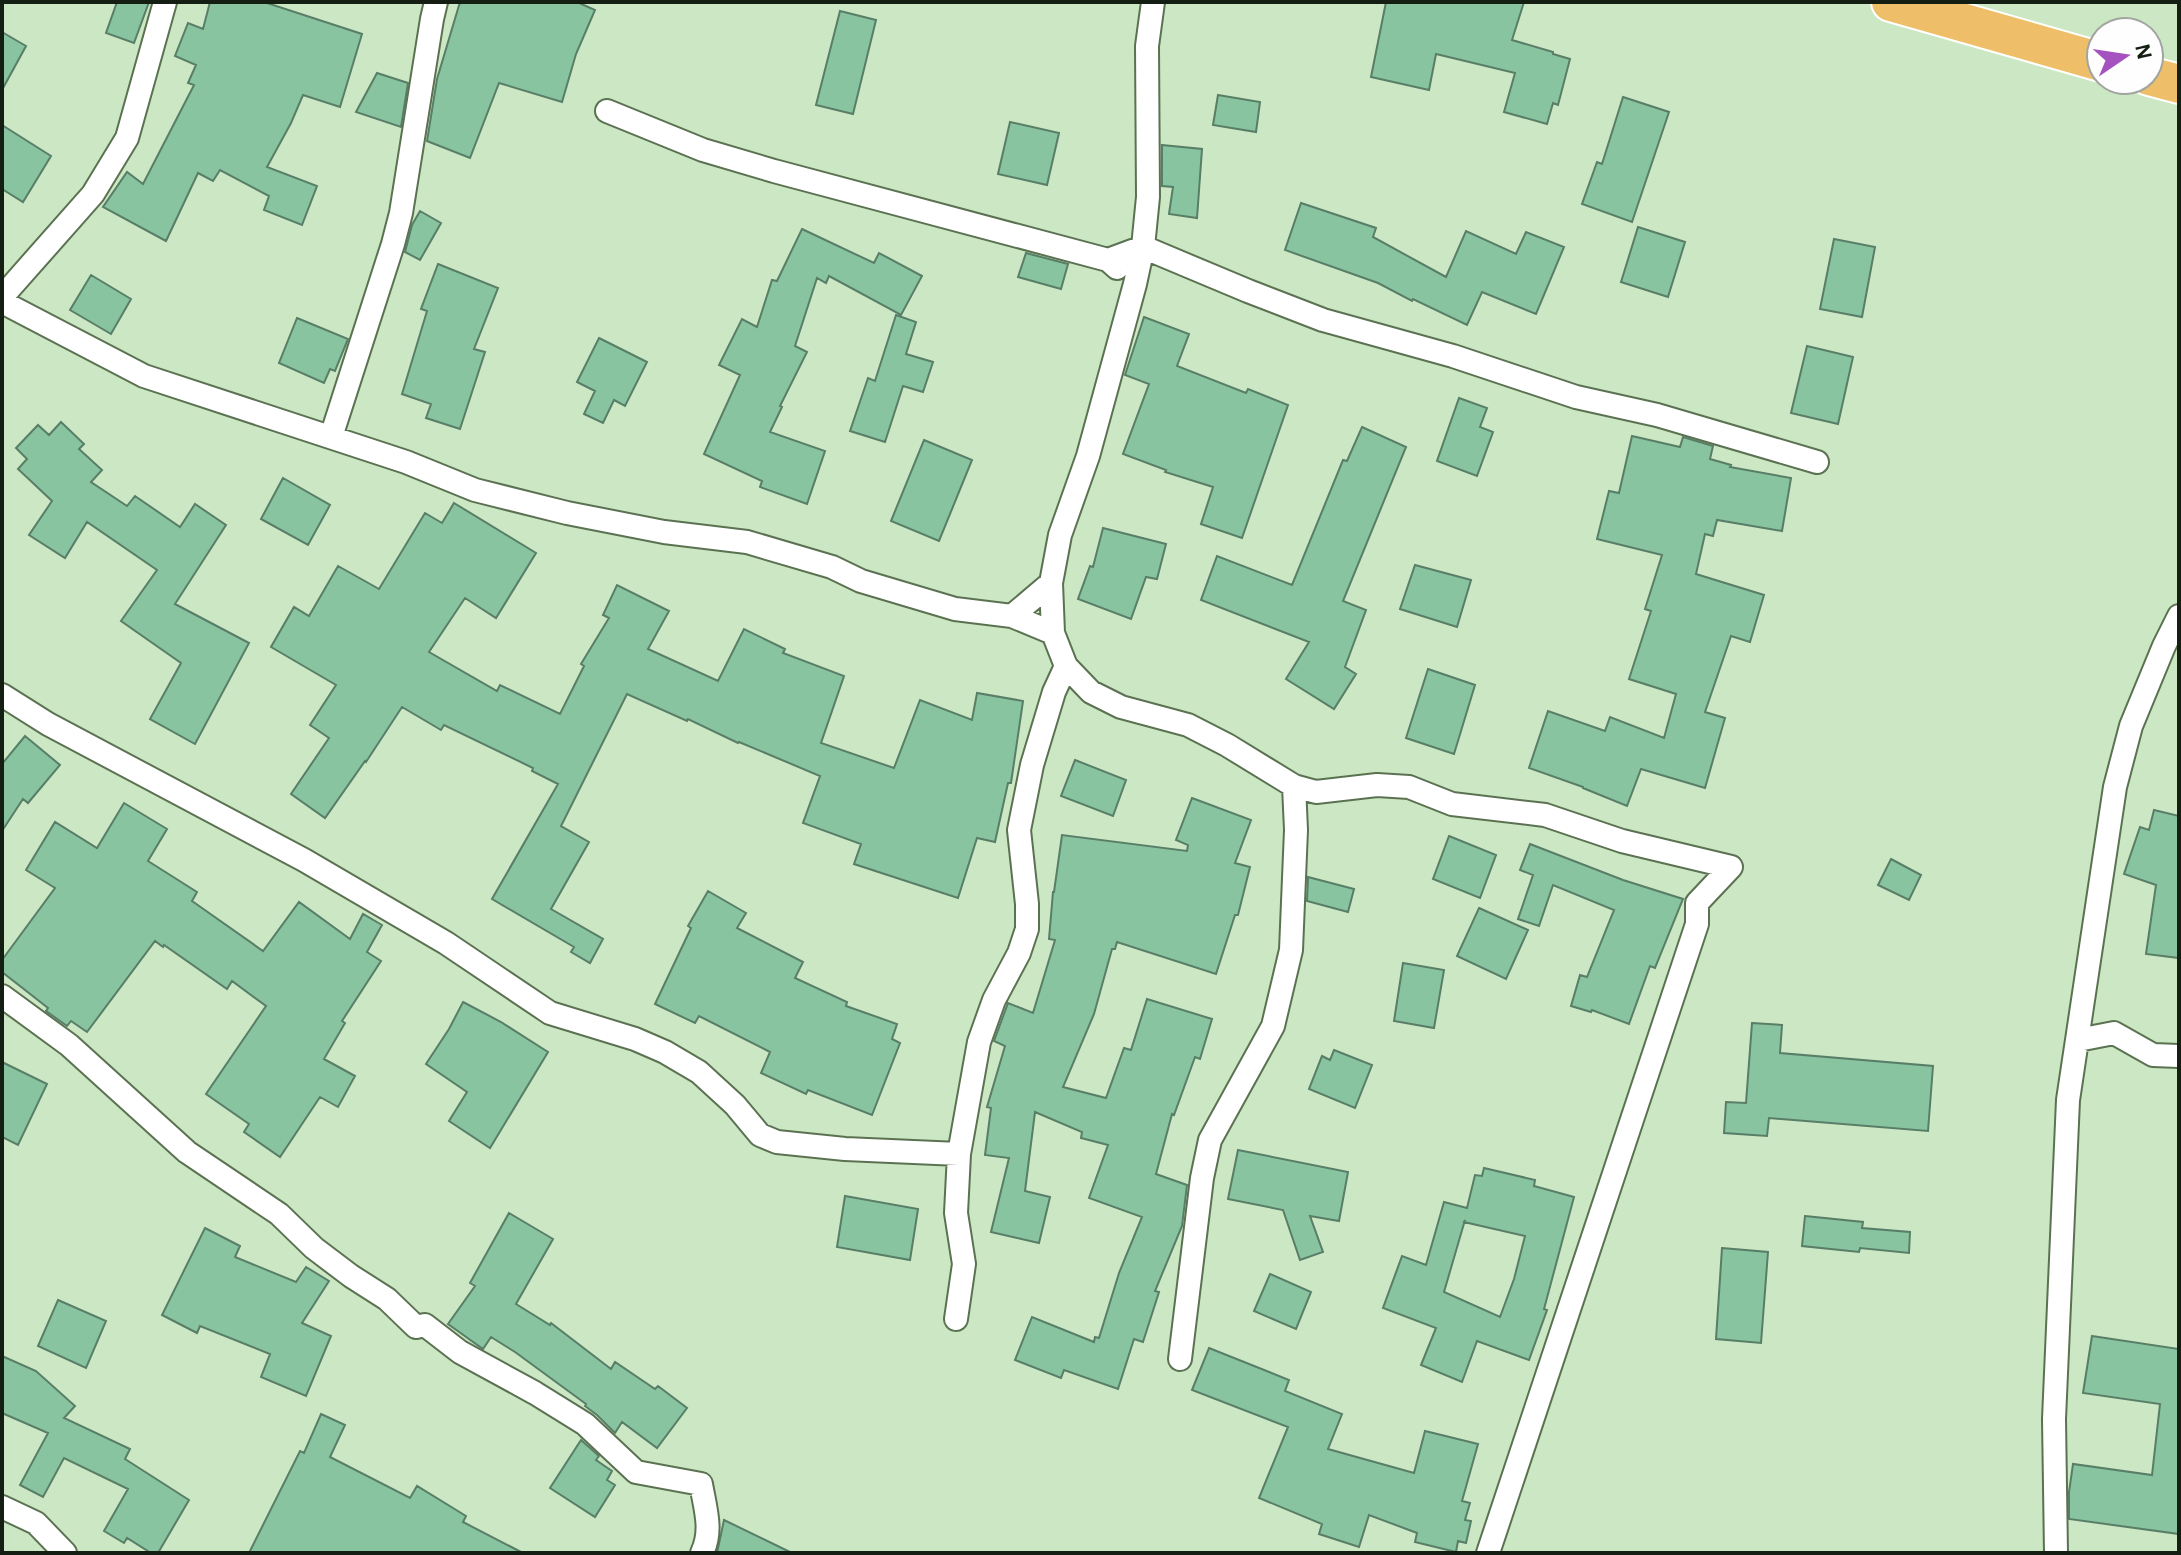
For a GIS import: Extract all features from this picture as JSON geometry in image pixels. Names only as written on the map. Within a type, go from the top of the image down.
[{"type":"highway","points":[[1891,2],[2085,57]]},
{"type":"street","points":[[165,2],[127,138],[93,194],[2,300],[144,376],[406,462],[475,490],[567,513],[664,532],[747,542],[955,609],[1012,616],[1053,633]]},
{"type":"street","points":[[331,437],[401,213],[436,2]]},
{"type":"street","points":[[1153,2],[1147,46],[1148,197],[1143,247],[1088,456],[1060,535],[1051,583],[1053,633],[1066,666],[1091,692],[1121,707],[1188,725],[1294,786],[1316,792],[1377,785],[1409,787],[1452,804],[1545,815],[1622,841],[1731,867],[1697,903],[1697,924],[1488,1553]]},
{"type":"street","points":[[607,111],[703,150],[746,163],[1108,260],[1135,284]]},
{"type":"street","points":[[1108,260],[1143,247],[1323,320],[1453,356],[1576,397],[1657,415],[1817,462]]},
{"type":"street","points":[[1012,616],[1051,583]]},
{"type":"street","points":[[2056,1553],[2054,1419],[2068,1100],[2115,787],[2131,726],[2179,616]]},
{"type":"street","points":[[956,1319],[964,1264],[956,1213],[959,1154],[979,1042],[994,1000],[1019,953],[1027,929],[1019,830],[1032,765],[1054,692],[1066,666]]},
{"type":"street","points":[[2,695],[48,724],[304,860],[446,943],[550,1013],[635,1039],[665,1052],[699,1072],[735,1105],[760,1135],[777,1142],[845,1149],[959,1154]]},
{"type":"street","points":[[1180,1359],[1202,1178],[1210,1140],[1273,1026],[1291,950],[1296,830],[1294,786]]},
{"type":"street","points":[[2,996],[69,1045],[187,1152],[279,1214],[314,1248],[387,1299],[416,1327],[425,1325],[460,1352],[585,1424],[636,1472],[701,1484],[709,1528],[702,1553]]},
{"type":"street","points":[[2078,1040],[2114,1033],[2153,1055],[2179,1056]]},
{"type":"street","points":[[2,1507],[36,1523],[65,1553]]},
{"type":"building","points":[[117,2],[149,2],[134,43],[106,33]]},
{"type":"building","points":[[210,2],[264,2],[362,34],[340,107],[303,95],[267,167],[317,186],[302,225],[264,210],[269,196],[220,170],[213,181],[198,173],[166,241],[103,207],[127,172],[143,184],[194,85],[188,83],[196,65],[175,56],[188,23],[203,29]]},
{"type":"building","points":[[460,2],[577,2],[595,10],[576,54],[562,102],[499,83],[470,158],[427,141],[437,79]]},
{"type":"building","points":[[1386,2],[1524,2],[1512,40],[1570,59],[1558,105],[1553,103],[1547,124],[1504,112],[1515,73],[1436,54],[1429,90],[1371,77]]},
{"type":"building","points":[[840,11],[876,20],[853,114],[816,105]]},
{"type":"building","points":[[2,32],[26,46],[2,90]]},
{"type":"building","points":[[377,73],[408,83],[401,127],[356,112]]},
{"type":"building","points":[[1218,95],[1260,102],[1256,132],[1213,125]]},
{"type":"building","points":[[1623,97],[1669,112],[1632,222],[1582,204],[1597,162],[1602,164]]},
{"type":"building","points":[[1010,122],[1059,133],[1047,185],[998,174]]},
{"type":"building","points":[[2,125],[51,156],[23,202],[2,189]]},
{"type":"building","points":[[1162,145],[1202,149],[1197,218],[1169,214],[1173,187],[1162,186]]},
{"type":"building","points":[[1301,203],[1376,228],[1373,237],[1446,277],[1466,231],[1516,254],[1526,232],[1564,247],[1536,314],[1482,292],[1467,325],[1378,283],[1285,250]]},
{"type":"building","points":[[420,211],[441,223],[420,260],[405,252],[412,225]]},
{"type":"building","points":[[1638,227],[1685,242],[1668,297],[1621,282]]},
{"type":"building","points":[[802,229],[874,263],[879,253],[922,276],[901,315],[829,276],[826,283],[817,278],[795,346],[807,352],[770,432],[825,451],[807,504],[760,487],[762,481],[704,454],[740,375],[719,365],[742,319],[757,327],[772,280],[777,281]]},
{"type":"building","points":[[1834,239],[1875,247],[1862,317],[1820,309]]},
{"type":"building","points":[[1026,253],[1068,264],[1061,289],[1018,277]]},
{"type":"building","points":[[438,264],[498,288],[474,349],[485,352],[460,429],[426,418],[431,404],[402,394],[427,311],[421,309]]},
{"type":"building","points":[[91,275],[131,299],[111,334],[70,310]]},
{"type":"building","points":[[896,315],[916,322],[906,354],[933,362],[923,392],[903,386],[885,442],[850,431],[868,378],[875,381]]},
{"type":"building","points":[[1144,317],[1189,334],[1177,366],[1246,393],[1248,389],[1288,405],[1242,538],[1201,524],[1213,487],[1165,472],[1123,454],[1149,384],[1125,375]]},
{"type":"building","points":[[297,318],[348,339],[335,371],[330,369],[324,383],[279,363]]},
{"type":"building","points":[[599,338],[647,362],[625,406],[614,400],[603,423],[584,414],[595,391],[577,382]]},
{"type":"building","points":[[1807,346],[1853,357],[1838,424],[1791,413]]},
{"type":"building","points":[[1459,398],[1487,408],[1480,427],[1493,432],[1477,476],[1437,461]]},
{"type":"building","points":[[61,422],[84,444],[79,449],[102,470],[91,482],[127,506],[135,496],[180,527],[195,504],[226,525],[175,604],[249,643],[195,744],[150,719],[181,663],[121,621],[157,570],[87,522],[65,558],[29,535],[52,501],[18,469],[27,459],[16,448],[38,425],[49,435]]},
{"type":"building","points":[[1362,427],[1406,447],[1343,601],[1366,610],[1345,667],[1356,674],[1334,709],[1286,679],[1309,642],[1201,600],[1217,556],[1292,585],[1343,460],[1347,461]]},
{"type":"building","points":[[1632,436],[1680,447],[1683,437],[1713,446],[1710,459],[1730,467],[1791,478],[1782,531],[1717,520],[1713,536],[1705,534],[1696,574],[1764,595],[1750,642],[1731,636],[1705,712],[1725,718],[1705,788],[1641,769],[1627,806],[1529,768],[1548,711],[1605,731],[1610,717],[1664,738],[1676,694],[1629,679],[1651,611],[1645,609],[1662,555],[1597,539],[1609,491],[1619,493]]},
{"type":"building","points":[[924,440],[972,460],[939,541],[891,521]]},
{"type":"building","points":[[283,478],[330,505],[308,545],[261,519]]},
{"type":"building","points":[[454,503],[536,553],[496,618],[465,598],[429,652],[497,691],[500,685],[560,714],[584,666],[581,664],[609,618],[603,615],[617,585],[669,611],[648,649],[718,681],[744,629],[785,649],[783,653],[844,676],[821,743],[894,768],[920,700],[972,720],[977,693],[1023,701],[1011,783],[1008,783],[995,842],[977,838],[958,898],[854,864],[861,844],[803,823],[820,776],[627,694],[561,826],[589,842],[551,909],[603,939],[590,963],[571,952],[574,947],[492,899],[558,784],[532,771],[533,768],[444,725],[441,730],[402,707],[325,818],[291,794],[329,738],[310,725],[336,685],[271,647],[294,607],[309,616],[338,566],[379,589],[425,513],[442,523]]},
{"type":"building","points":[[1103,528],[1166,544],[1157,579],[1146,577],[1131,619],[1078,599],[1090,566],[1093,567]]},
{"type":"building","points":[[1415,565],[1471,580],[1457,627],[1400,609]]},
{"type":"building","points":[[1428,669],[1475,685],[1454,754],[1406,738]]},
{"type":"building","points":[[25,736],[60,765],[28,803],[23,799],[2,831],[2,764]]},
{"type":"building","points":[[1075,760],[1126,780],[1113,816],[1061,796]]},
{"type":"building","points":[[1192,798],[1251,820],[1235,863],[1250,867],[1238,915],[1235,915],[1216,974],[1117,942],[1115,949],[1112,949],[1094,1014],[1063,1087],[1106,1098],[1124,1048],[1131,1050],[1147,999],[1212,1019],[1200,1059],[1195,1057],[1172,1114],[1156,1174],[1187,1185],[1182,1226],[1155,1291],[1159,1292],[1143,1342],[1134,1339],[1118,1389],[1064,1370],[1061,1378],[1015,1360],[1032,1317],[1094,1342],[1095,1337],[1099,1338],[1119,1273],[1142,1217],[1089,1198],[1108,1145],[1081,1138],[1082,1132],[1035,1112],[1025,1191],[1050,1197],[1039,1243],[991,1232],[1009,1158],[985,1155],[991,1108],[987,1107],[1005,1046],[994,1041],[1008,1003],[1033,1013],[1055,940],[1049,939],[1062,835],[1187,851],[1188,845],[1176,840]]},
{"type":"building","points":[[124,803],[167,829],[148,861],[197,892],[192,901],[263,951],[299,902],[350,939],[363,914],[382,925],[367,952],[381,961],[342,1021],[345,1023],[324,1059],[355,1076],[338,1107],[320,1097],[280,1157],[244,1132],[249,1124],[206,1094],[266,1006],[232,981],[227,989],[155,941],[87,1032],[71,1021],[67,1026],[2,972],[2,960],[55,888],[26,870],[55,822],[97,848]]},
{"type":"building","points":[[2154,810],[2179,816],[2179,958],[2146,954],[2156,885],[2124,874],[2140,827],[2149,830]]},
{"type":"building","points":[[1449,836],[1496,855],[1480,898],[1433,879]]},
{"type":"building","points":[[1530,844],[1623,880],[1683,899],[1655,968],[1650,966],[1629,1024],[1592,1010],[1571,1006],[1580,975],[1587,977],[1614,910],[1553,885],[1539,926],[1518,919],[1533,875],[1520,870]]},
{"type":"building","points":[[1891,859],[1921,875],[1909,900],[1878,885]]},
{"type":"building","points":[[1308,877],[1354,889],[1348,912],[1307,901]]},
{"type":"building","points":[[708,891],[746,913],[737,928],[803,962],[795,978],[847,1002],[846,1006],[897,1024],[892,1039],[900,1043],[872,1115],[808,1090],[806,1094],[761,1073],[770,1052],[699,1016],[695,1023],[655,1004],[691,928],[688,926]]},
{"type":"building","points":[[1479,908],[1528,930],[1506,979],[1457,956]]},
{"type":"building","points":[[1403,963],[1444,970],[1434,1028],[1394,1021]]},
{"type":"building","points":[[463,1002],[548,1052],[490,1148],[449,1121],[467,1092],[426,1064]]},
{"type":"building","points":[[1752,1023],[1782,1025],[1780,1053],[1933,1066],[1928,1131],[1769,1118],[1767,1136],[1724,1133],[1726,1102],[1746,1103]]},
{"type":"building","points":[[1334,1050],[1372,1065],[1355,1108],[1309,1089],[1322,1056],[1330,1060]]},
{"type":"building","points":[[2,1062],[47,1084],[18,1145],[2,1137]]},
{"type":"building","points":[[1238,1150],[1348,1172],[1339,1221],[1310,1216],[1323,1252],[1300,1260],[1283,1210],[1228,1199]]},
{"type":"building","points":[[1484,1168],[1535,1180],[1534,1186],[1574,1197],[1544,1309],[1547,1310],[1529,1360],[1477,1341],[1462,1382],[1421,1365],[1436,1328],[1383,1308],[1402,1256],[1426,1265],[1444,1202],[1467,1208],[1475,1175],[1482,1176]],"holes":[[[1464,1222],[1525,1236],[1500,1317],[1444,1292]]]},
{"type":"building","points":[[845,1196],[918,1209],[910,1260],[837,1247]]},
{"type":"building","points":[[509,1213],[553,1239],[516,1304],[551,1323],[611,1369],[615,1362],[655,1389],[658,1386],[687,1408],[657,1448],[622,1422],[615,1433],[586,1404],[491,1337],[483,1349],[448,1324],[475,1286],[470,1283]]},
{"type":"building","points":[[1805,1216],[1863,1222],[1862,1228],[1910,1232],[1909,1253],[1802,1246]]},
{"type":"building","points":[[205,1228],[240,1246],[235,1257],[296,1282],[306,1267],[329,1281],[302,1323],[331,1336],[306,1396],[261,1377],[270,1354],[200,1326],[197,1333],[162,1315]]},
{"type":"building","points":[[1722,1248],[1768,1252],[1761,1343],[1716,1339]]},
{"type":"building","points":[[1270,1274],[1311,1292],[1296,1329],[1254,1311]]},
{"type":"building","points":[[58,1300],[106,1321],[86,1368],[38,1346]]},
{"type":"building","points":[[2092,1336],[2179,1349],[2179,1534],[2069,1519],[2073,1464],[2152,1475],[2160,1404],[2083,1393]]},
{"type":"building","points":[[1209,1348],[1289,1380],[1285,1391],[1342,1414],[1328,1449],[1414,1473],[1425,1431],[1478,1444],[1462,1501],[1470,1503],[1465,1520],[1471,1521],[1466,1543],[1458,1541],[1456,1552],[1415,1542],[1417,1533],[1369,1515],[1359,1547],[1319,1534],[1322,1524],[1259,1498],[1288,1427],[1192,1390]]},
{"type":"building","points":[[2,1356],[36,1371],[75,1406],[64,1418],[130,1449],[125,1459],[189,1500],[158,1553],[151,1553],[127,1538],[124,1543],[104,1531],[128,1489],[64,1458],[43,1497],[20,1485],[48,1433],[2,1413]]},
{"type":"building","points":[[321,1414],[345,1425],[330,1457],[410,1498],[417,1486],[466,1516],[463,1522],[523,1553],[249,1553],[300,1451],[304,1453]]},
{"type":"building","points":[[581,1440],[599,1456],[596,1460],[612,1471],[607,1480],[615,1485],[595,1517],[550,1488]]},
{"type":"building","points":[[724,1520],[792,1553],[717,1553]]}]
